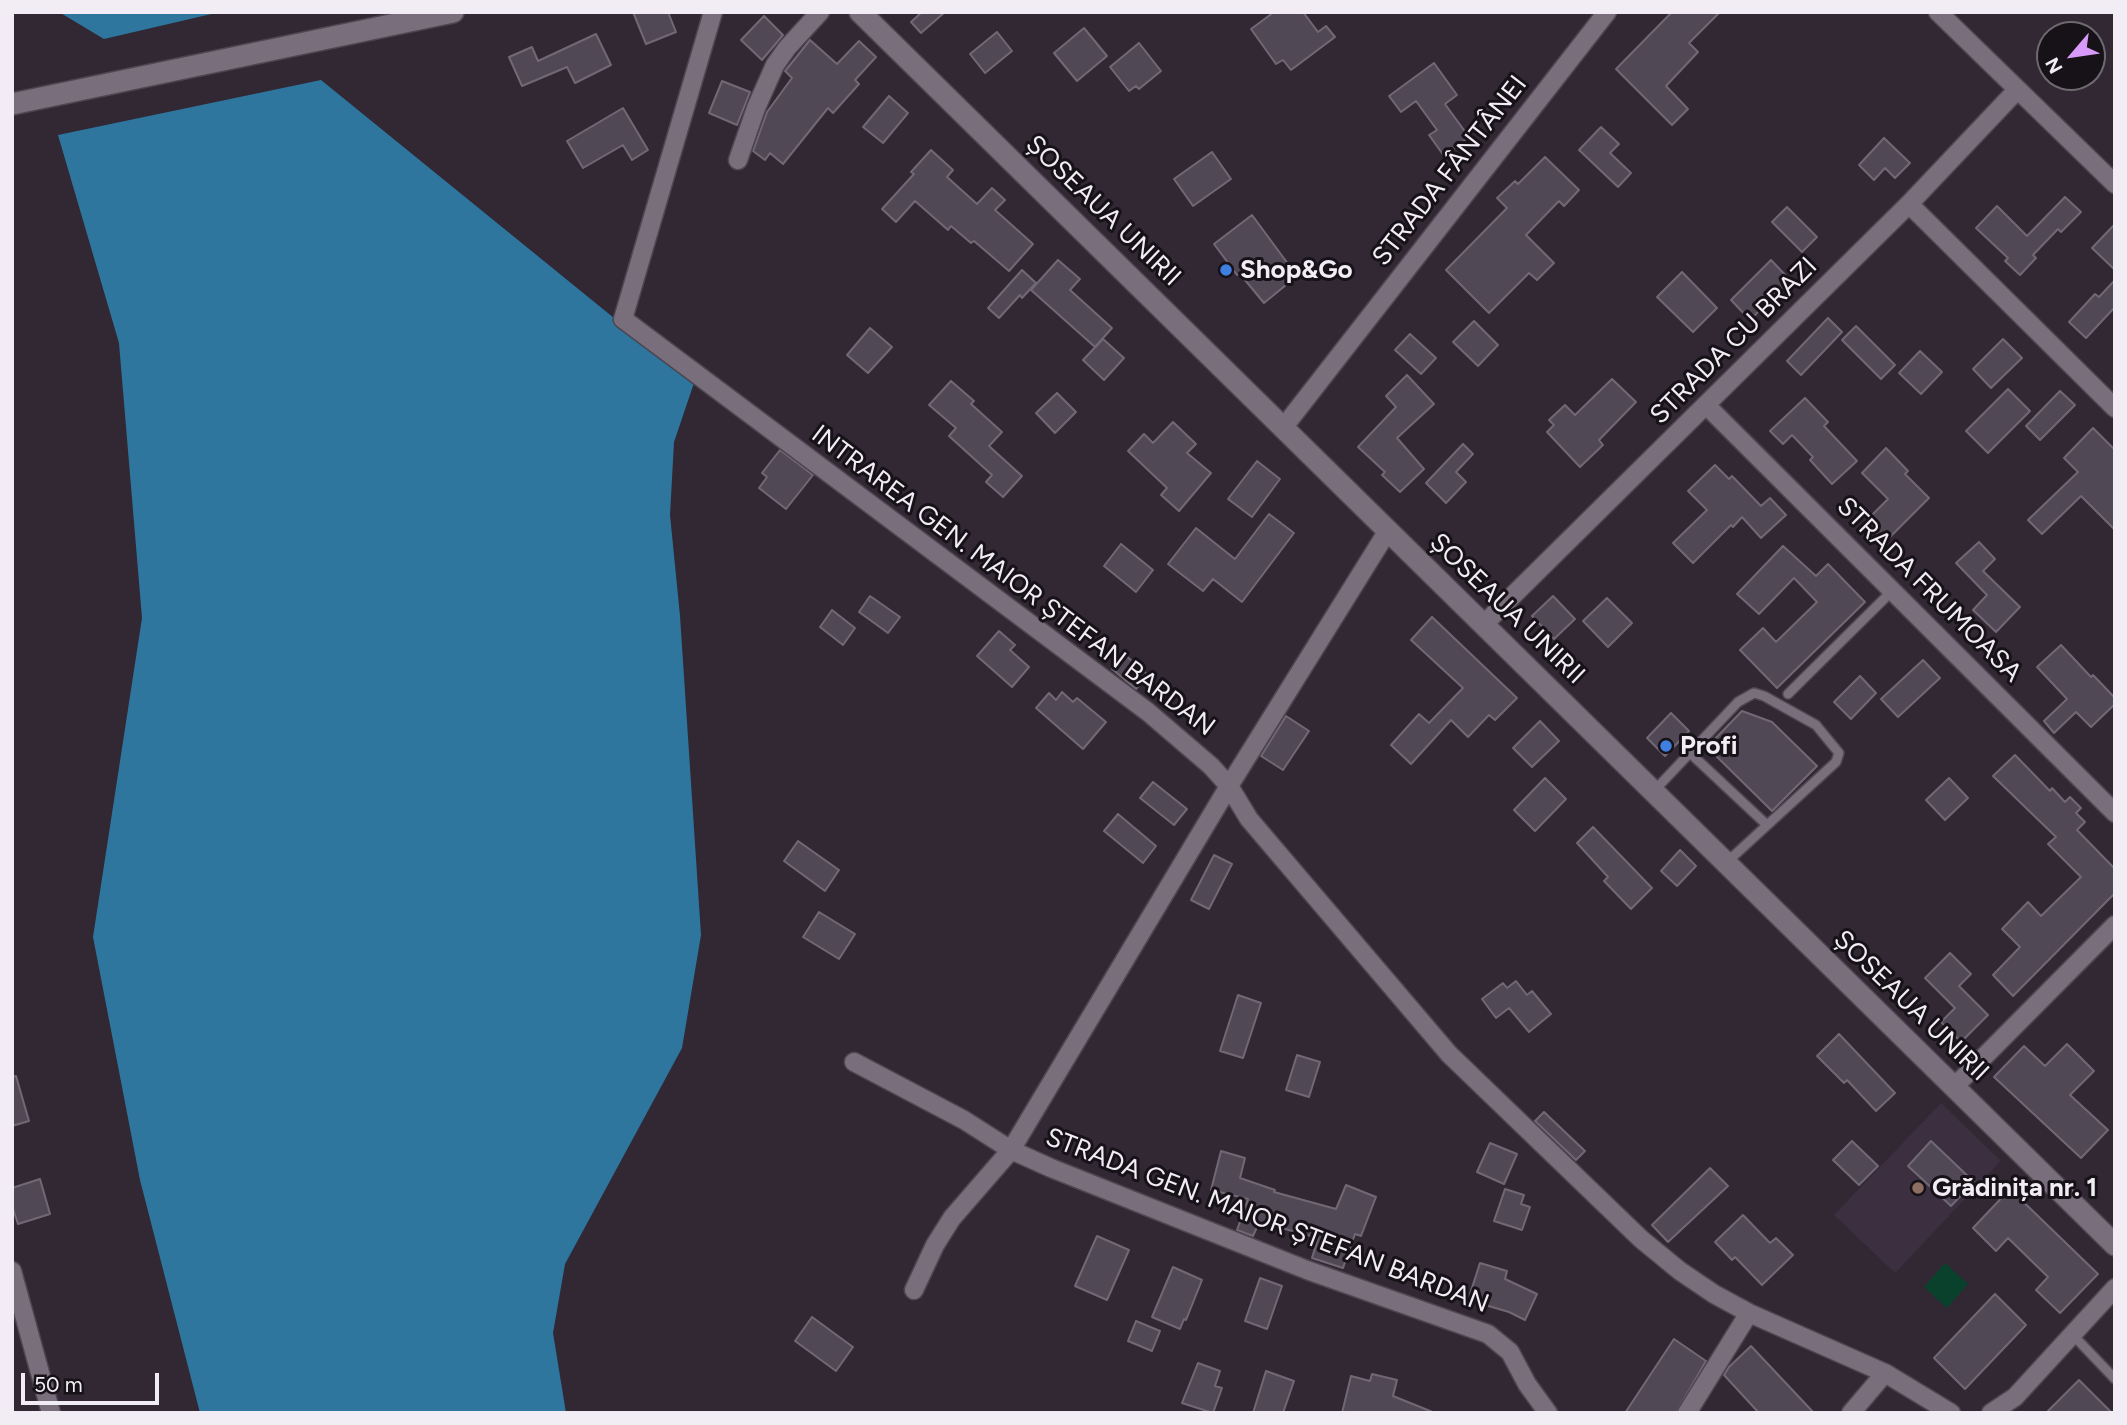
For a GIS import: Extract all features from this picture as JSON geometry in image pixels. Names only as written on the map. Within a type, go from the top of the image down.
[{"type":"main road","points":[[12,104],[453,12]]},
{"type":"main road","name":"ȘOSEAUA UNIRII","points":[[860,12],[2115,1245]]},
{"type":"street","name":"INTRAREA GEN. MAIOR ȘTEFAN BARDAN","points":[[713,12],[623,319],[1148,712],[1211,766],[1228,786],[1249,819],[1449,1054],[1641,1239],[1714,1294],[1749,1313],[1885,1373],[1951,1413]]},
{"type":"street","points":[[738,160],[775,65],[820,12]]},
{"type":"street","name":"STRADA FÂNTÂNEI","points":[[1283,428],[1607,12]]},
{"type":"street","points":[[1938,12],[2115,184]]},
{"type":"street","name":"STRADA CU BRAZI","points":[[1483,625],[1909,204],[2017,90]]},
{"type":"street","points":[[1909,204],[2115,408]]},
{"type":"street","name":"STRADA FRUMOASA","points":[[1706,405],[2115,813]]},
{"type":"street","name":"STRADA GEN. MAIOR ȘTEFAN BARDAN","points":[[1012,1150],[1228,786],[1387,532]]},
{"type":"street","points":[[1954,1087],[2115,925]]},
{"type":"street","name":"STRADA GEN. MAIOR ȘTEFAN BARDAN","points":[[854,1062],[964,1120],[1012,1150],[1051,1168],[1307,1270],[1488,1334],[1510,1352],[1527,1384],[1548,1413]]},
{"type":"street","points":[[914,1290],[935,1245],[952,1218],[1012,1150]]},
{"type":"street","points":[[12,1271],[51,1413]]},
{"type":"street","points":[[1991,1413],[2015,1397],[2115,1288]]},
{"type":"street","points":[[1687,1413],[1749,1313]]},
{"type":"street","points":[[1851,1413],[1885,1373]]},
{"type":"lane","points":[[1788,694],[1892,591]]},
{"type":"lane","points":[[1653,792],[1738,702],[1754,693],[1816,725],[1839,752],[1836,762],[1725,863]]},
{"type":"lane","points":[[1690,753],[1766,825]]},
{"type":"lane","points":[[2072,1335],[2115,1379]]},
{"type":"shaded area","name":"Grădinița nr. 1","points":[[1941,1103],[2001,1161],[1895,1273],[1834,1215]]},
{"type":"green space","points":[[1945,1263],[1968,1284],[1947,1308],[1924,1287]]},
{"type":"water","points":[[59,12],[220,12],[104,39]]},
{"type":"water","points":[[321,80],[694,383],[674,442],[670,515],[680,616],[701,935],[682,1048],[565,1264],[553,1333],[566,1413],[200,1413],[140,1180],[93,937],[142,618],[119,343],[58,135]]},
{"type":"building","points":[[633,12],[668,12],[676,32],[646,44]]},
{"type":"building","points":[[922,12],[945,12],[921,33],[911,22]]},
{"type":"building","points":[[1274,12],[1303,12],[1318,32],[1326,26],[1335,37],[1291,70],[1283,60],[1276,64],[1251,29]]},
{"type":"building","points":[[1672,12],[1720,12],[1689,43],[1698,52],[1666,86],[1688,109],[1672,125],[1616,69]]},
{"type":"building","points":[[764,16],[783,35],[762,60],[741,40]]},
{"type":"building","points":[[1084,28],[1107,56],[1077,81],[1054,53]]},
{"type":"building","points":[[997,32],[1012,51],[985,73],[970,54]]},
{"type":"building","points":[[596,34],[611,65],[575,83],[567,67],[522,86],[509,57],[532,47],[538,61]]},
{"type":"building","points":[[810,40],[837,64],[859,41],[876,57],[855,80],[859,84],[833,113],[828,108],[783,164],[770,153],[765,160],[753,151],[767,112],[792,78],[785,71]]},
{"type":"building","points":[[1139,43],[1161,71],[1139,89],[1136,86],[1129,91],[1110,67]]},
{"type":"building","points":[[1434,63],[1457,95],[1445,104],[1469,137],[1444,156],[1429,135],[1437,130],[1416,101],[1401,112],[1389,96]]},
{"type":"building","points":[[722,81],[750,92],[737,125],[709,113]]},
{"type":"building","points":[[889,96],[908,113],[883,143],[863,127]]},
{"type":"building","points":[[623,108],[648,150],[632,160],[623,145],[583,168],[567,141]]},
{"type":"building","points":[[1601,127],[1619,144],[1610,153],[1631,173],[1618,187],[1579,150]]},
{"type":"building","points":[[1884,138],[1910,163],[1895,178],[1885,168],[1874,180],[1859,165]]},
{"type":"building","points":[[931,150],[953,170],[947,177],[977,204],[992,188],[1005,200],[995,210],[1033,244],[1009,271],[974,241],[971,243],[951,226],[948,230],[915,201],[896,222],[882,209],[914,174],[911,172]]},
{"type":"building","points":[[1212,152],[1231,179],[1193,206],[1174,179]]},
{"type":"building","points":[[1545,157],[1579,190],[1564,206],[1559,201],[1526,235],[1554,263],[1537,280],[1529,273],[1489,313],[1446,270],[1507,208],[1497,198],[1515,181],[1518,184]]},
{"type":"building","points":[[2065,197],[2081,212],[2061,232],[2058,229],[2033,255],[2036,258],[2020,275],[2005,261],[2008,258],[1976,228],[1997,206],[2027,236]]},
{"type":"building","points":[[1787,207],[1817,237],[1802,252],[1772,222]]},
{"type":"building","points":[[1252,215],[1297,276],[1264,303],[1240,274],[1237,275],[1214,244]]},
{"type":"building","points":[[2115,224],[2115,270],[2092,248]]},
{"type":"building","points":[[1058,260],[1080,279],[1070,290],[1112,328],[1095,347],[1031,290]]},
{"type":"building","points":[[1771,260],[1790,280],[1750,320],[1731,300]]},
{"type":"building","points":[[1022,270],[1036,283],[1022,298],[1020,295],[999,318],[988,308]]},
{"type":"building","points":[[1682,272],[1717,308],[1693,332],[1657,297]]},
{"type":"building","points":[[2115,280],[2115,307],[2086,338],[2069,322],[2095,294],[2099,297]]},
{"type":"building","points":[[1828,318],[1842,332],[1801,375],[1787,361]]},
{"type":"building","points":[[1474,321],[1498,345],[1478,366],[1453,342]]},
{"type":"building","points":[[1856,326],[1895,365],[1881,379],[1842,340]]},
{"type":"building","points":[[870,328],[892,347],[868,373],[847,355]]},
{"type":"building","points":[[1410,334],[1436,358],[1421,374],[1395,350]]},
{"type":"building","points":[[1103,339],[1124,358],[1104,380],[1083,360]]},
{"type":"building","points":[[2003,339],[2022,358],[1991,388],[1973,369]]},
{"type":"building","points":[[1920,351],[1942,372],[1921,394],[1899,373]]},
{"type":"building","points":[[1407,375],[1434,404],[1397,438],[1424,469],[1400,492],[1382,475],[1385,472],[1358,447],[1396,407],[1386,396]]},
{"type":"building","points":[[1612,379],[1636,402],[1599,440],[1603,445],[1580,467],[1547,432],[1554,425],[1549,420],[1565,405],[1575,415]]},
{"type":"building","points":[[951,381],[974,401],[971,404],[1002,432],[989,446],[1022,476],[1003,497],[986,482],[992,475],[949,436],[956,428],[929,405]]},
{"type":"building","points":[[2008,389],[2030,411],[1988,453],[1966,431]]},
{"type":"building","points":[[2060,391],[2075,405],[2040,440],[2026,426]]},
{"type":"building","points":[[1057,393],[1076,412],[1055,433],[1036,413]]},
{"type":"building","points":[[1805,398],[1828,422],[1824,426],[1857,461],[1832,484],[1810,460],[1813,457],[1792,435],[1783,444],[1770,431]]},
{"type":"building","points":[[1173,422],[1196,444],[1187,453],[1211,473],[1179,511],[1161,495],[1167,488],[1128,451],[1144,434],[1153,443]]},
{"type":"building","points":[[2093,428],[2115,450],[2115,530],[2081,496],[2042,534],[2028,520],[2078,472],[2064,458]]},
{"type":"building","points":[[1463,444],[1473,454],[1456,472],[1466,482],[1446,503],[1426,483]]},
{"type":"building","points":[[1886,448],[1908,471],[1905,474],[1929,498],[1885,542],[1865,522],[1888,499],[1862,473]]},
{"type":"building","points":[[780,450],[813,475],[786,509],[759,488],[767,477],[762,473]]},
{"type":"building","points":[[1257,461],[1280,479],[1252,517],[1228,499]]},
{"type":"building","points":[[1715,465],[1729,479],[1732,476],[1761,506],[1770,498],[1786,515],[1761,538],[1742,517],[1693,563],[1673,543],[1707,510],[1688,491]]},
{"type":"building","points":[[1269,514],[1294,533],[1242,602],[1213,579],[1203,591],[1168,564],[1196,528],[1235,559]]},
{"type":"building","points":[[1979,542],[1995,559],[1983,571],[2020,607],[1996,632],[1973,610],[1987,595],[1956,563]]},
{"type":"building","points":[[1121,544],[1153,570],[1136,592],[1104,566]]},
{"type":"building","points":[[1783,546],[1816,576],[1828,564],[1865,602],[1777,688],[1740,650],[1763,628],[1776,642],[1817,602],[1794,578],[1759,614],[1737,594]]},
{"type":"building","points":[[870,596],[900,617],[888,633],[859,612]]},
{"type":"building","points":[[1553,596],[1575,619],[1554,639],[1532,616]]},
{"type":"building","points":[[1607,598],[1632,623],[1608,647],[1583,621]]},
{"type":"building","points":[[832,610],[855,628],[843,645],[820,627]]},
{"type":"building","points":[[1432,617],[1517,698],[1495,720],[1489,715],[1468,737],[1451,720],[1411,764],[1391,745],[1419,714],[1429,723],[1463,688],[1411,640]]},
{"type":"building","points":[[999,631],[1015,645],[1010,650],[1029,667],[1012,687],[977,656]]},
{"type":"building","points":[[2061,645],[2115,698],[2115,704],[2091,727],[2076,712],[2054,733],[2044,721],[2067,699],[2037,667]]},
{"type":"building","points":[[1124,654],[1148,675],[1136,689],[1112,669]]},
{"type":"building","points":[[1923,660],[1940,678],[1898,717],[1881,699]]},
{"type":"building","points":[[1860,676],[1876,693],[1851,719],[1834,702]]},
{"type":"building","points":[[1062,692],[1073,702],[1077,698],[1106,722],[1083,749],[1036,708],[1049,693],[1056,700]]},
{"type":"building","points":[[1742,711],[1772,722],[1817,766],[1772,811],[1707,747]]},
{"type":"building","points":[[1671,713],[1689,731],[1665,756],[1647,738]]},
{"type":"building","points":[[1286,716],[1309,731],[1283,770],[1261,756]]},
{"type":"building","points":[[1540,721],[1559,741],[1532,767],[1513,748]]},
{"type":"building","points":[[2015,755],[2050,791],[2052,788],[2065,802],[2070,797],[2081,808],[2076,813],[2085,822],[2077,830],[2115,869],[2115,893],[2013,996],[1993,975],[2020,947],[2002,929],[2028,902],[2041,916],[2081,877],[2048,844],[2056,837],[1993,776]]},
{"type":"building","points":[[1545,778],[1566,799],[1535,831],[1514,810]]},
{"type":"building","points":[[1949,778],[1968,798],[1945,820],[1926,800]]},
{"type":"building","points":[[1153,782],[1187,809],[1174,825],[1140,798]]},
{"type":"building","points":[[1118,814],[1156,846],[1143,863],[1104,831]]},
{"type":"building","points":[[1593,827],[1652,888],[1631,909],[1604,881],[1608,877],[1577,843]]},
{"type":"building","points":[[798,841],[839,870],[825,891],[784,861]]},
{"type":"building","points":[[1680,850],[1696,866],[1677,886],[1661,871]]},
{"type":"building","points":[[1214,855],[1232,864],[1209,909],[1191,900]]},
{"type":"building","points":[[819,912],[855,934],[839,959],[803,937]]},
{"type":"building","points":[[1950,953],[1971,974],[1959,986],[1988,1015],[1961,1042],[1941,1022],[1955,1008],[1925,978]]},
{"type":"building","points":[[1516,981],[1527,995],[1532,991],[1551,1014],[1529,1032],[1509,1008],[1496,1018],[1482,999],[1503,983],[1507,988]]},
{"type":"building","points":[[1238,995],[1261,1003],[1243,1058],[1220,1051]]},
{"type":"building","points":[[1839,1034],[1895,1093],[1876,1111],[1847,1080],[1844,1083],[1817,1056]]},
{"type":"building","points":[[2067,1044],[2094,1071],[2070,1095],[2108,1130],[2081,1158],[1994,1077],[2024,1046],[2045,1066]]},
{"type":"building","points":[[1297,1055],[1320,1062],[1309,1097],[1286,1090]]},
{"type":"building","points":[[16,1076],[29,1121],[12,1126],[12,1077]]},
{"type":"building","points":[[1544,1112],[1585,1151],[1576,1160],[1535,1121]]},
{"type":"building","points":[[1852,1141],[1878,1166],[1859,1185],[1833,1160]]},
{"type":"building","points":[[1931,1141],[1974,1182],[1951,1206],[1908,1166]]},
{"type":"building","points":[[1490,1143],[1517,1154],[1504,1184],[1477,1172]]},
{"type":"building","points":[[1221,1151],[1245,1158],[1240,1178],[1275,1190],[1274,1192],[1336,1209],[1346,1185],[1376,1197],[1361,1236],[1355,1234],[1343,1268],[1312,1258],[1318,1238],[1263,1223],[1262,1227],[1258,1225],[1253,1236],[1237,1230],[1248,1199],[1211,1190]]},
{"type":"building","points":[[1710,1168],[1728,1186],[1668,1242],[1652,1225]]},
{"type":"building","points":[[40,1179],[50,1214],[18,1224],[12,1206],[12,1188]]},
{"type":"building","points":[[1505,1189],[1524,1195],[1521,1204],[1530,1207],[1522,1230],[1494,1221]]},
{"type":"building","points":[[2010,1189],[2098,1274],[2060,1313],[2036,1290],[2048,1277],[2008,1238],[1996,1251],[1973,1228]]},
{"type":"building","points":[[1743,1215],[1770,1243],[1776,1238],[1793,1255],[1762,1285],[1735,1257],[1732,1260],[1715,1242]]},
{"type":"building","points":[[1097,1236],[1129,1250],[1107,1300],[1075,1286]]},
{"type":"building","points":[[1480,1263],[1507,1271],[1505,1279],[1537,1294],[1525,1320],[1509,1312],[1468,1300]]},
{"type":"building","points":[[1173,1267],[1202,1280],[1180,1329],[1152,1317]]},
{"type":"building","points":[[1260,1278],[1282,1286],[1267,1329],[1245,1321]]},
{"type":"building","points":[[1995,1294],[2026,1325],[1965,1389],[1934,1358]]},
{"type":"building","points":[[812,1317],[853,1347],[836,1371],[795,1341]]},
{"type":"building","points":[[1136,1321],[1160,1331],[1152,1351],[1128,1341]]},
{"type":"building","points":[[1674,1339],[1706,1361],[1676,1413],[1625,1413]]},
{"type":"building","points":[[1751,1346],[1814,1413],[1759,1413],[1724,1375]]},
{"type":"building","points":[[1198,1363],[1220,1371],[1215,1386],[1222,1388],[1213,1413],[1182,1403]]},
{"type":"building","points":[[1266,1371],[1294,1381],[1283,1413],[1253,1413]]},
{"type":"building","points":[[1372,1374],[1397,1380],[1393,1396],[1435,1413],[1342,1413],[1351,1376],[1370,1381]]},
{"type":"building","points":[[2079,1380],[2112,1413],[2046,1413]]},
{"type":"place","name":"Shop&Go","points":[[1226,270]]},
{"type":"place","name":"Profi","points":[[1666,746]]},
{"type":"place","name":"Grădinița nr. 1","points":[[1918,1188]]}]
